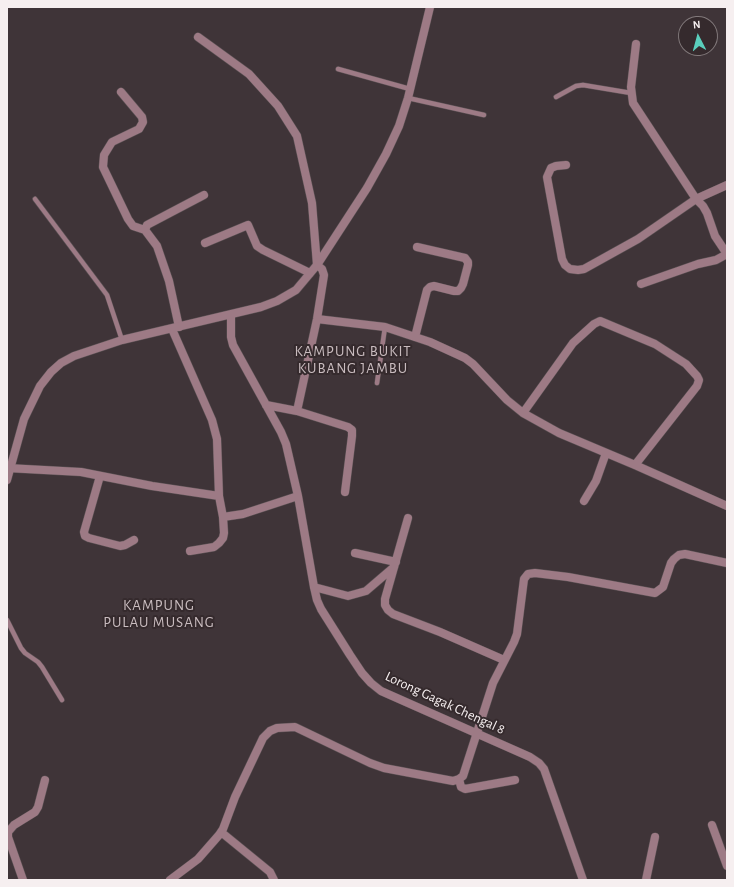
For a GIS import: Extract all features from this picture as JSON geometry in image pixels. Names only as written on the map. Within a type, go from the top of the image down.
[{"type":"street","points":[[7,480],[9,468],[24,419],[40,386],[51,372],[62,363],[74,356],[122,340],[231,315],[277,301],[296,290],[317,265],[367,188],[386,154],[399,126],[408,98],[430,7]]},
{"type":"street","points":[[198,36],[249,74],[278,106],[297,136],[312,203],[317,265],[322,269],[324,275],[317,319],[297,411]]},
{"type":"street","points":[[636,44],[631,93],[633,103],[696,199],[707,213],[715,236],[727,254],[716,260],[698,264],[642,284]]},
{"type":"street","points":[[121,92],[142,117],[143,122],[139,129],[112,142],[104,154],[103,167],[128,219],[133,226],[145,230],[157,246],[160,253],[169,281],[176,328],[212,420],[217,438],[219,496],[223,516],[223,538],[214,547],[190,551]]},
{"type":"street","points":[[566,165],[552,168],[547,177],[562,259],[564,265],[570,269],[578,270],[584,269],[638,239],[696,199],[727,185]]},
{"type":"street","points":[[145,230],[147,225],[204,195]]},
{"type":"street","points":[[205,243],[248,225],[258,246],[310,273]]},
{"type":"street","points":[[415,337],[427,290],[430,286],[434,286],[458,291],[463,284],[468,265],[465,258],[417,248]]},
{"type":"street","name":"Lorong Gagak Chengal 8","points":[[231,315],[231,337],[233,345],[281,432],[286,444],[298,496],[314,587],[321,609],[350,655],[371,683],[381,691],[475,738],[530,756],[539,763],[544,769],[583,880]]},
{"type":"street","points":[[317,319],[385,327],[415,337],[465,358],[473,364],[507,400],[523,413],[567,437],[635,465],[727,506]]},
{"type":"street","points":[[523,413],[573,343],[594,324],[600,321],[655,344],[686,364],[697,376],[698,380],[697,386],[635,465]]},
{"type":"street","points":[[266,405],[297,411],[348,427],[352,430],[345,492]]},
{"type":"street","points":[[584,501],[596,481],[606,453]]},
{"type":"street","points":[[9,468],[68,471],[219,496]]},
{"type":"street","points":[[100,476],[84,532],[85,536],[120,546],[134,540]]},
{"type":"street","points":[[223,516],[243,514],[298,496]]},
{"type":"street","points":[[408,518],[385,600],[385,605],[393,614],[440,632],[504,660]]},
{"type":"street","points":[[354,553],[395,564]]},
{"type":"street","points":[[170,880],[198,859],[221,832],[235,797],[263,738],[270,731],[277,728],[295,727],[370,763],[384,768],[443,779],[459,780],[465,772],[493,683],[517,634],[522,584],[528,574],[535,573],[562,576],[655,593],[663,587],[671,563],[679,555],[685,554],[727,563]]},
{"type":"street","points":[[314,587],[348,596],[366,591],[395,564]]},
{"type":"street","points":[[24,880],[8,837],[8,832],[14,825],[34,812],[38,807],[45,780]]},
{"type":"street","points":[[459,780],[462,787],[465,789],[515,780]]},
{"type":"street","points":[[712,825],[727,866]]},
{"type":"street","points":[[221,832],[270,872],[274,880]]},
{"type":"street","points":[[646,880],[655,837]]},
{"type":"lane","points":[[338,69],[410,88]]},
{"type":"lane","points":[[556,97],[576,86],[583,85],[631,93]]},
{"type":"lane","points":[[408,98],[484,115]]},
{"type":"lane","points":[[35,200],[107,295],[122,340]]},
{"type":"lane","points":[[377,383],[385,327]]},
{"type":"lane","points":[[7,620],[21,648],[42,667],[62,700]]},
{"type":"district","name":"KAMPUNG BUKIT KUBANG JAMBU","points":[[353,360]]},
{"type":"district","name":"KAMPUNG PULAU MUSANG","points":[[159,614]]}]
